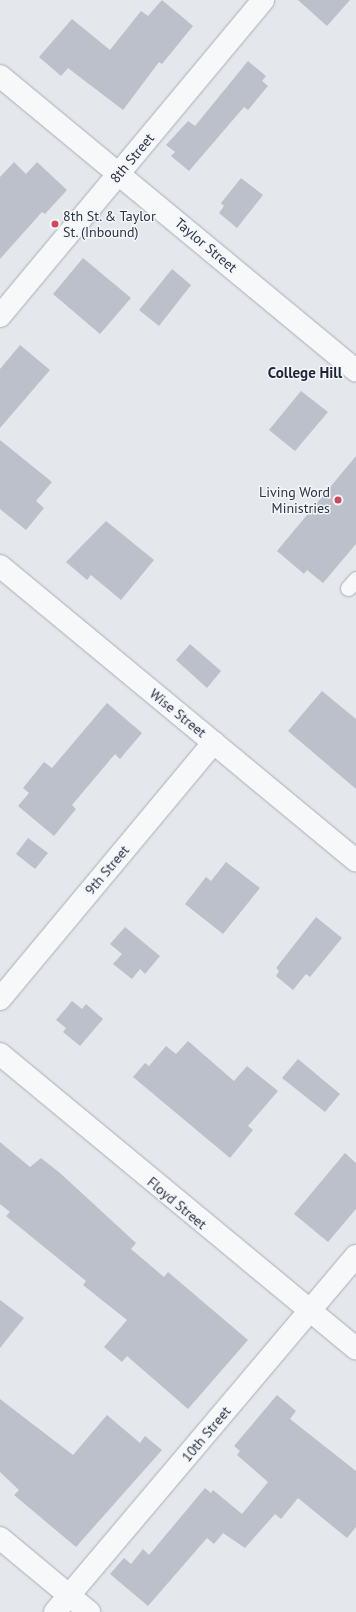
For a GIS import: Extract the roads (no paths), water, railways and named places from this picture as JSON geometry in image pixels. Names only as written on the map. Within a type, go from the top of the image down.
[{"type":"street","name":"8th Street","points":[[0,316],[263,0]]},
{"type":"street","name":"Taylor Street","points":[[0,76],[356,370]]},
{"type":"street","name":"Wise Street","points":[[0,566],[356,860]]},
{"type":"street","name":"9th Street","points":[[0,999],[214,742]]},
{"type":"street","name":"Floyd Street","points":[[0,1054],[309,1313],[356,1349]]},
{"type":"street","name":"10th Street","points":[[55,1612],[356,1256]]},
{"type":"street","points":[[0,1538],[89,1612]]},
{"type":"place","name":"8th St. & Taylor St. (Inbound)","points":[[55,224]]},
{"type":"place","name":"Living Word Ministries","points":[[338,500]]},
{"type":"district","name":"College Hill","points":[[305,373]]}]
